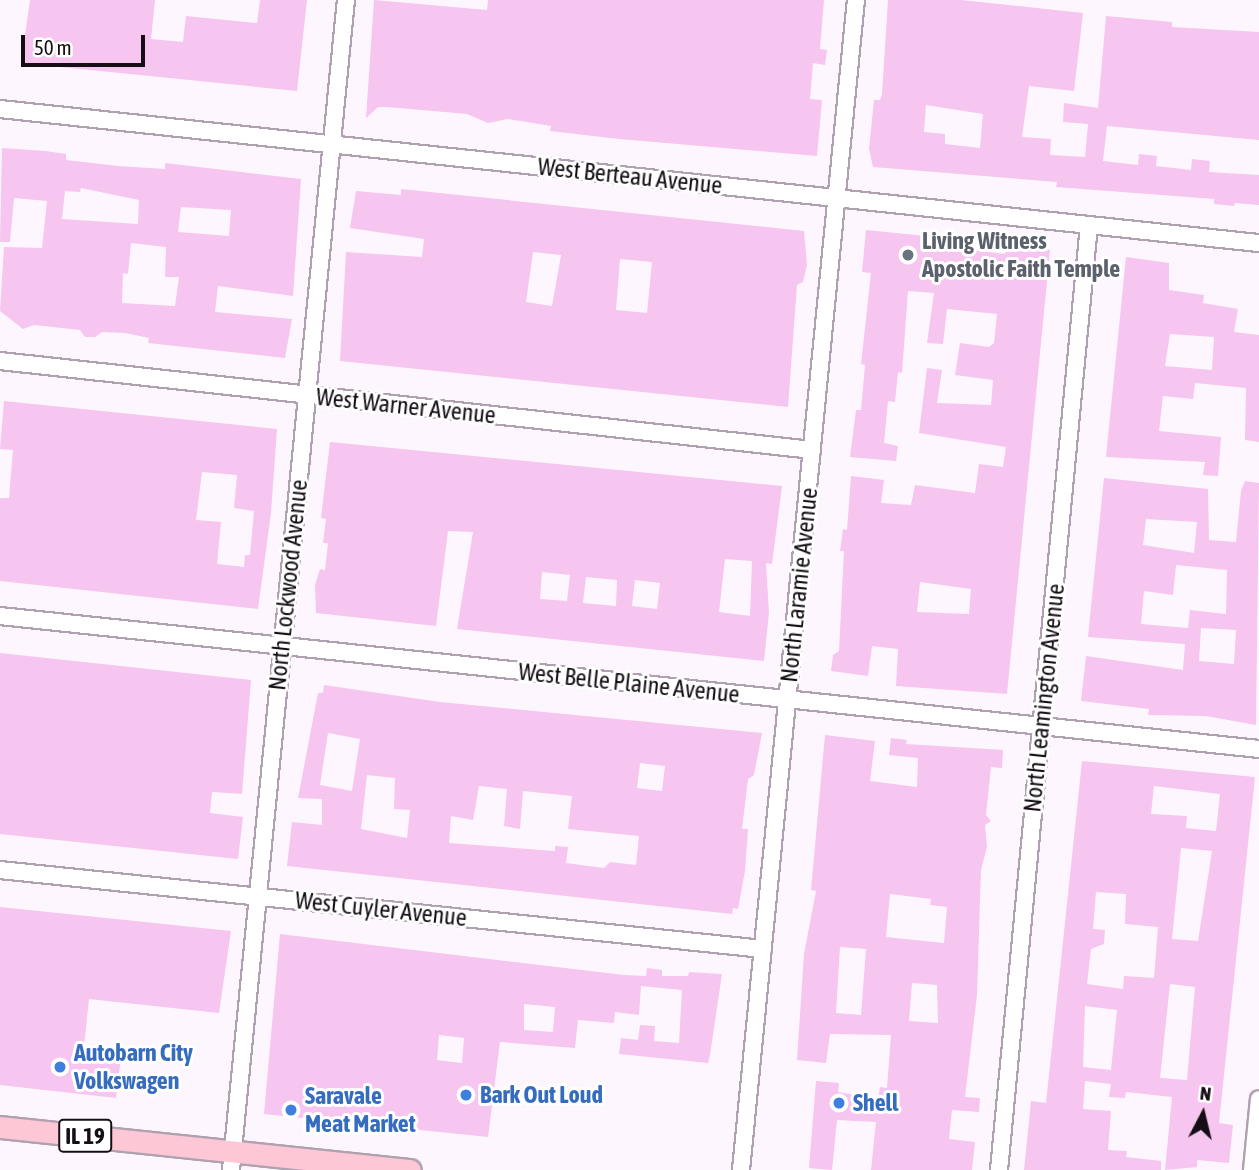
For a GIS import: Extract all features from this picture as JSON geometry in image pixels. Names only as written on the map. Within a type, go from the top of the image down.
[{"type":"main road","name":"IL 19","points":[[0,1127],[231,1161],[410,1170]]},
{"type":"street","name":"North Lockwood Avenue","points":[[231,1161],[346,0]]},
{"type":"street","name":"North Laramie Avenue","points":[[741,1170],[856,0]]},
{"type":"street","name":"West Berteau Avenue","points":[[0,109],[1259,243]]},
{"type":"street","name":"North Leamington Avenue","points":[[999,1170],[1089,225]]},
{"type":"street","name":"West Warner Avenue","points":[[0,361],[812,450]]},
{"type":"street","name":"West Belle Plaine Avenue","points":[[0,616],[1259,749]]},
{"type":"street","name":"West Cuyler Avenue","points":[[0,870],[763,949]]},
{"type":"street","points":[[1252,1170],[1259,1099]]},
{"type":"building","points":[[30,0],[155,0],[151,39],[183,42],[186,16],[257,23],[260,0],[307,0],[297,91],[21,63]]},
{"type":"building","points":[[374,0],[487,10],[488,0],[824,0],[820,49],[827,50],[825,65],[813,63],[810,99],[822,100],[817,156],[619,139],[550,131],[551,126],[508,119],[488,123],[467,114],[387,107],[378,107],[366,118]]},
{"type":"building","points":[[888,0],[961,0],[1083,13],[1074,91],[1029,86],[1022,137],[1051,139],[1050,155],[1085,157],[1088,124],[1063,122],[1064,103],[1098,108],[1106,16],[1172,22],[1172,27],[1259,32],[1259,140],[1107,126],[1103,161],[1138,165],[1139,154],[1157,156],[1156,166],[1191,170],[1192,159],[1210,161],[1209,172],[1259,175],[1259,205],[1235,203],[1234,206],[1214,204],[1214,199],[1056,187],[1057,182],[873,167],[869,149],[874,100],[880,100]],"holes":[[[926,105],[983,114],[980,148],[945,144],[945,134],[924,132]]]},
{"type":"building","points":[[2,148],[66,154],[66,160],[118,166],[165,169],[165,163],[301,179],[293,296],[218,286],[215,312],[292,319],[285,358],[148,343],[149,338],[125,333],[102,332],[95,337],[85,337],[80,330],[34,325],[23,329],[0,311],[4,247],[42,248],[47,201],[14,198],[10,242],[0,242]],"holes":[[[81,188],[139,200],[138,224],[62,219],[65,191],[80,192]],[[181,207],[231,210],[229,236],[178,232]],[[131,243],[166,247],[165,277],[179,277],[175,306],[122,303],[123,273],[128,274]]]},
{"type":"building","points":[[401,189],[804,231],[807,265],[803,282],[797,285],[788,407],[340,361],[346,252],[422,257],[424,239],[350,228],[356,191],[401,195]],"holes":[[[533,252],[561,255],[552,306],[526,302]],[[620,259],[652,262],[647,313],[616,310]]]},
{"type":"building","points":[[866,230],[955,239],[954,248],[1005,254],[1006,245],[1050,250],[1007,694],[896,686],[898,649],[872,646],[868,676],[831,671],[833,655],[839,651],[844,551],[840,551],[843,529],[847,530],[851,476],[884,480],[881,503],[911,505],[915,485],[975,493],[979,464],[1003,467],[1006,447],[919,433],[927,368],[942,370],[937,403],[991,405],[993,380],[955,375],[960,343],[989,347],[994,343],[997,314],[947,309],[943,344],[927,343],[934,293],[908,291],[902,373],[898,372],[895,402],[888,401],[884,443],[898,446],[896,461],[850,457],[856,410],[861,410],[865,365],[861,364],[871,273],[862,272]],"holes":[[[920,582],[971,589],[969,614],[917,612]]]},
{"type":"building","points":[[1126,257],[1169,263],[1169,290],[1204,295],[1203,303],[1238,309],[1234,332],[1259,335],[1259,442],[1245,440],[1246,388],[1195,383],[1193,399],[1163,396],[1159,431],[1221,437],[1218,476],[1203,475],[1205,462],[1106,457]],"holes":[[[1170,334],[1214,337],[1212,370],[1165,366]]]},
{"type":"building","points":[[4,401],[277,429],[271,513],[258,609],[0,581],[0,498],[9,498],[13,450],[0,449]],"holes":[[[202,472],[237,475],[234,508],[254,511],[250,555],[245,555],[244,567],[217,564],[221,522],[196,520]]]},
{"type":"building","points":[[330,442],[782,486],[772,564],[766,563],[769,613],[764,661],[457,629],[473,532],[448,531],[436,626],[316,613],[315,585],[320,569],[325,570],[328,543],[323,543],[326,519],[321,518]],"holes":[[[725,559],[752,561],[750,616],[719,612]],[[542,572],[570,575],[567,601],[540,599]],[[586,577],[617,580],[616,606],[583,603]],[[635,580],[660,583],[657,609],[632,606]]]},
{"type":"building","points":[[1104,478],[1208,489],[1209,540],[1236,542],[1241,491],[1245,481],[1259,483],[1256,725],[1206,716],[1148,715],[1149,709],[1081,701],[1086,656],[1183,670],[1185,644],[1088,637]],"holes":[[[1146,519],[1197,522],[1194,553],[1143,545]],[[1176,565],[1227,570],[1226,614],[1190,610],[1188,628],[1141,624],[1144,591],[1173,595]],[[1201,628],[1236,630],[1234,664],[1199,661]]]},
{"type":"building","points":[[0,653],[251,680],[242,794],[212,792],[210,813],[243,817],[238,859],[0,834]]},
{"type":"building","points":[[324,685],[440,702],[762,733],[754,775],[748,779],[742,829],[748,829],[745,871],[738,909],[733,908],[732,914],[287,866],[292,822],[322,825],[322,799],[298,798],[318,693],[323,693]],"holes":[[[328,733],[360,739],[352,791],[320,785]],[[640,763],[665,766],[662,791],[637,788]],[[367,775],[395,778],[394,809],[410,810],[407,838],[361,829]],[[479,786],[507,789],[504,826],[520,829],[523,791],[572,796],[568,829],[639,836],[636,865],[610,862],[604,868],[566,863],[568,847],[555,846],[555,851],[449,843],[451,816],[473,820]]]},
{"type":"building","points":[[825,735],[875,741],[870,781],[917,787],[918,758],[889,755],[891,738],[907,740],[906,744],[1003,750],[1002,768],[991,767],[986,815],[991,821],[985,825],[987,847],[981,870],[977,995],[965,1097],[980,1098],[979,1112],[952,1110],[949,1139],[975,1142],[972,1170],[871,1170],[876,1122],[837,1120],[832,1170],[809,1168],[816,1081],[839,1083],[838,1092],[878,1099],[880,1087],[887,1088],[891,1035],[830,1034],[826,1063],[797,1060],[804,954],[816,891],[811,890]],"holes":[[[890,894],[931,899],[930,905],[947,907],[944,943],[886,937]],[[840,947],[866,949],[861,1015],[836,1013]],[[912,983],[937,985],[938,1023],[909,1021]]]},
{"type":"building","points":[[1082,761],[1255,777],[1219,1123],[1233,1125],[1229,1163],[1197,1160],[1197,1167],[1165,1170],[1172,1097],[1126,1092],[1125,1098],[1109,1097],[1111,1084],[1085,1081],[1083,1109],[1111,1111],[1108,1150],[1127,1151],[1126,1157],[1161,1161],[1161,1170],[1024,1170],[1031,1101],[1046,1103]],"holes":[[[1154,786],[1220,794],[1216,831],[1186,828],[1187,816],[1151,814]],[[1181,848],[1212,851],[1198,941],[1172,939]],[[1096,892],[1126,894],[1125,924],[1158,927],[1154,978],[1124,976],[1123,989],[1087,984],[1091,949],[1104,944],[1105,930],[1093,929]],[[1170,984],[1195,987],[1187,1080],[1160,1078]],[[1085,1006],[1117,1010],[1111,1070],[1083,1067]]]},
{"type":"building","points":[[0,907],[231,931],[219,1013],[89,999],[84,1046],[122,1049],[116,1098],[0,1085]]},
{"type":"building","points":[[280,934],[624,975],[646,976],[647,968],[662,970],[662,976],[688,976],[689,972],[722,974],[708,1063],[619,1054],[621,1038],[638,1040],[640,1025],[655,1026],[654,1041],[679,1043],[682,990],[641,986],[639,1015],[615,1012],[614,1023],[578,1020],[575,1048],[500,1042],[488,1137],[264,1114]],"holes":[[[524,1004],[555,1007],[553,1032],[524,1030]],[[439,1035],[464,1038],[462,1063],[437,1060]]]},
{"type":"place","name":"Living Witness Apostolic Faith Temple","points":[[908,255]]},
{"type":"place","name":"Autobarn City Volkswagen","points":[[60,1067]]},
{"type":"place","name":"Bark Out Loud","points":[[466,1095]]},
{"type":"place","name":"Shell","points":[[839,1103]]},
{"type":"place","name":"Saravale Meat Market","points":[[291,1110]]}]
